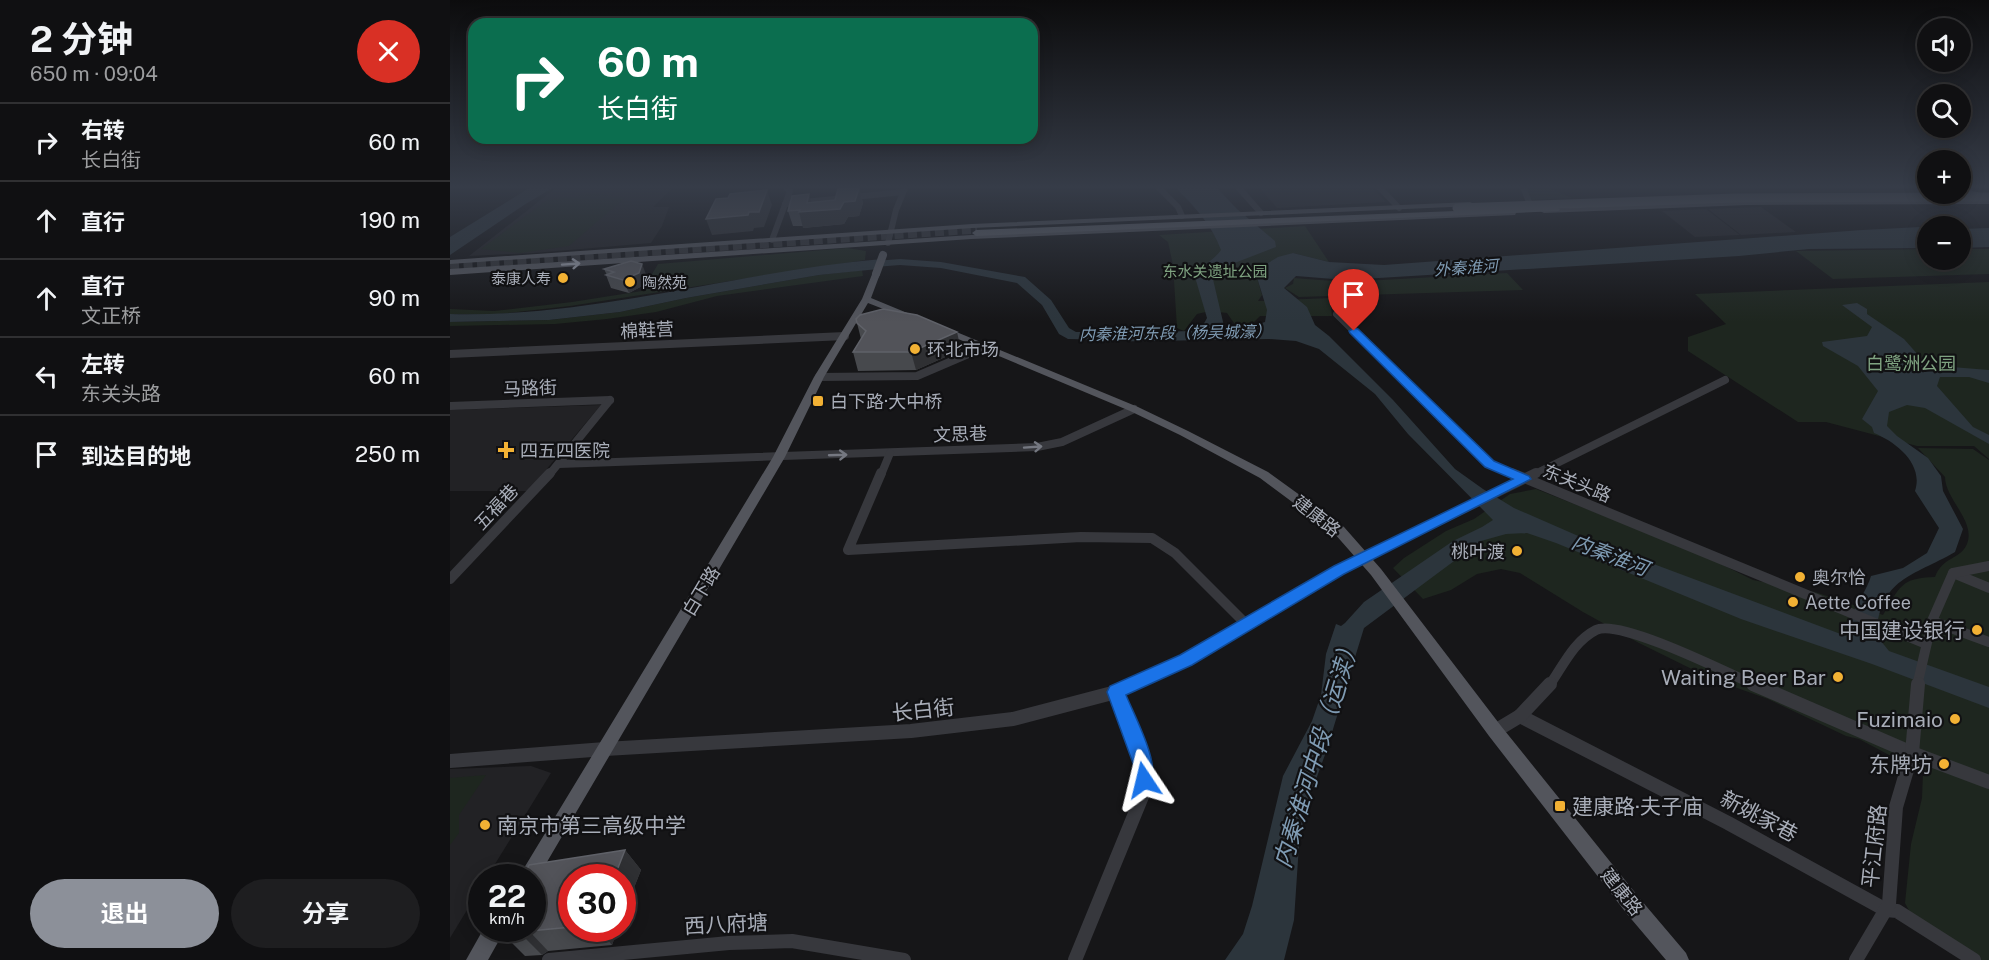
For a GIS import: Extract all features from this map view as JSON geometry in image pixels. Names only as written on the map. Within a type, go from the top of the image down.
[{"type":"main road","points":[[450,262],[880,232]]},
{"type":"main road","points":[[450,272],[888,243],[968,232]]},
{"type":"main road","points":[[779,250],[793,244],[791,240],[785,239]]},
{"type":"main road","name":"白下路","points":[[534,864],[779,457],[819,377],[866,299],[888,243]]},
{"type":"main road","name":"建康路","points":[[866,299],[987,346],[1134,409],[1264,475],[1339,530],[1362,559],[1376,572],[1495,731],[1634,907],[1679,960]]},
{"type":"main road","points":[[476,960],[487,942]]},
{"type":"street","points":[[772,240],[775,232]]},
{"type":"street","points":[[888,243],[891,232]]},
{"type":"street","name":"东关头路","points":[[1337,314],[1490,464],[1926,644]]},
{"type":"street","name":"棉鞋营","points":[[450,354],[845,336]]},
{"type":"street","points":[[819,377],[917,376],[987,346]]},
{"type":"street","name":"长白街","points":[[450,761],[604,749],[934,729],[1013,719],[1116,692],[1186,660],[1362,559],[1725,380]]},
{"type":"street","name":"马路街","points":[[450,406],[610,400]]},
{"type":"street","name":"五福巷","points":[[450,579],[559,464],[610,400]]},
{"type":"street","name":"文思巷","points":[[559,464],[1047,446],[1062,442],[1134,409]]},
{"type":"street","points":[[890,453],[848,550],[1081,537],[1152,538],[1175,553],[1246,624]]},
{"type":"street","points":[[1953,573],[1989,566]]},
{"type":"street","points":[[1953,573],[1989,588]]},
{"type":"street","points":[[1926,644],[1932,621],[1953,573]]},
{"type":"street","points":[[1932,621],[1989,642]]},
{"type":"street","points":[[1495,731],[1520,716],[1544,693],[1580,640],[1599,628],[1630,631],[1912,753],[1989,782]]},
{"type":"street","name":"平江府路","points":[[1856,960],[1889,904],[1896,807],[1912,753],[1916,692],[1926,644]]},
{"type":"street","points":[[1076,960],[1143,794],[1144,766],[1116,692]]},
{"type":"street","name":"新姚家巷","points":[[1520,716],[1728,823],[1886,910],[1897,911],[1974,960]]},
{"type":"street","name":"西八府塘","points":[[549,960],[729,943],[792,941],[904,960]]},
{"type":"shaded area","points":[[500,232],[658,232],[651,243],[469,256]]},
{"type":"shaded area","points":[[1688,232],[1736,232],[1740,235],[1695,237]]},
{"type":"shaded area","points":[[1737,232],[1796,232],[1741,235]]},
{"type":"shaded area","name":"四五四医院","points":[[601,405],[528,491],[450,491],[450,410]]},
{"type":"shaded area","name":"南京市第三高级中学","points":[[531,766],[551,773],[495,864],[468,864],[468,908],[450,938],[450,769]]},
{"type":"green space","points":[[504,232],[586,232],[569,246],[520,253],[481,249]]},
{"type":"green space","name":"东水关遗址公园","points":[[1211,232],[1309,232],[1329,262],[1293,253],[1255,271],[1262,295],[1258,301],[1330,298],[1332,316],[1260,316],[1250,326],[1236,326],[1227,313],[1210,311],[1197,314],[1184,331],[1177,328],[1173,265],[1168,242],[1159,235]]},
{"type":"green space","points":[[847,248],[866,251],[865,260],[570,306],[490,315],[450,314],[450,309],[494,311],[642,291],[658,264]]},
{"type":"green space","points":[[1917,249],[1917,270],[1971,270],[1971,249],[1989,249],[1989,274],[1833,279],[1796,251]]},
{"type":"green space","points":[[862,270],[863,276],[717,296],[656,312],[607,319],[555,324],[450,326],[450,322],[549,320],[620,312],[686,298],[819,275]]},
{"type":"green space","points":[[1507,273],[1523,290],[1299,297],[1285,288],[1293,284],[1294,278],[1346,282]]},
{"type":"green space","name":"白鹭洲公园","points":[[1989,282],[1989,459],[1974,446],[1917,446],[1826,422],[1798,422],[1688,351],[1688,337],[1726,324],[1695,294]]},
{"type":"green space","points":[[1918,448],[1973,449],[1989,460],[1989,960],[1969,960],[1917,926],[1905,903],[1911,844],[1922,798],[1923,773],[1859,739],[1846,736],[1768,699],[1712,679],[1639,643],[1520,573],[1501,569],[1477,574],[1451,590],[1423,599],[1393,568],[1404,558],[1446,531],[1474,519],[1510,494],[1536,489],[1699,553],[1753,580],[1815,592],[1883,615],[1902,586],[1914,579],[1935,577],[1942,565],[1964,549],[1969,535],[1964,518],[1946,485],[1945,477]]},
{"type":"green space","points":[[486,775],[459,815],[459,833],[450,845],[450,778]]},
{"type":"water","points":[[469,232],[484,232],[450,255],[450,244]]},
{"type":"water","points":[[1212,232],[1264,232],[1275,241],[1276,247],[1219,269],[1212,275],[1224,326],[1234,327],[1265,322],[1267,310],[1255,271],[1278,257],[1293,253],[1329,262],[1384,265],[1837,232],[1917,232],[1917,248],[1809,249],[1739,256],[1346,280],[1296,276],[1284,288],[1307,307],[1315,325],[1393,400],[1455,469],[1483,489],[1514,508],[1576,535],[1846,636],[1853,613],[1871,576],[1903,568],[1927,553],[1939,528],[1915,491],[1917,481],[1912,463],[1899,448],[1874,433],[1872,427],[1862,419],[1878,391],[1858,366],[1823,346],[1822,342],[1867,336],[1872,327],[1842,305],[1857,303],[1867,309],[1867,314],[1904,339],[1927,365],[1989,370],[1989,383],[1969,377],[1940,377],[1937,386],[1973,427],[1989,435],[1989,444],[1925,408],[1907,405],[1889,412],[1887,426],[1928,458],[1941,476],[1943,491],[1963,529],[1955,552],[1912,574],[1892,590],[1884,601],[1876,635],[1889,651],[1989,687],[1989,708],[1872,664],[1741,619],[1527,533],[1506,534],[1481,541],[1364,628],[1326,752],[1306,807],[1299,845],[1294,920],[1284,960],[1225,960],[1243,934],[1252,906],[1283,776],[1312,721],[1321,695],[1326,654],[1336,624],[1341,626],[1364,602],[1453,541],[1493,520],[1408,434],[1375,394],[1319,349],[1296,341],[1269,339],[1089,342],[1092,333],[1195,331],[1202,327],[1207,318],[1195,277],[1221,250]]},
{"type":"water","points":[[1971,232],[1989,232],[1989,247],[1971,248]]},
{"type":"water","points":[[882,259],[878,269],[819,275],[620,312],[549,320],[450,322],[450,314],[558,309],[612,302],[774,273]]},
{"type":"building","points":[[631,261],[642,264],[639,273],[623,280],[606,275],[614,272],[604,269]]},
{"type":"building","points":[[883,309],[917,315],[957,332],[911,352],[853,352],[866,331],[856,319],[860,315]]},
{"type":"building","points":[[625,850],[620,864],[558,864],[558,928],[546,929],[546,864],[535,864]]},
{"type":"waterway","points":[[450,242],[466,232]]},
{"type":"waterway","name":"内秦淮河东段（杨吴城濠）","points":[[862,265],[900,262],[941,265],[1021,280],[1047,303],[1064,331],[1073,336],[1112,336]]},
{"type":"tunnel","points":[[450,265],[936,232]]},
{"type":"place","name":"泰康人寿","points":[[563,278]]},
{"type":"place","name":"陶然苑","points":[[630,282]]},
{"type":"place","name":"环北市场","points":[[915,349]]},
{"type":"place","name":"白下路·大中桥","points":[[818,401]]},
{"type":"place","name":"四五四医院","points":[[506,450]]},
{"type":"place","name":"桃叶渡","points":[[1517,551]]},
{"type":"place","name":"奥尔恰","points":[[1800,577]]},
{"type":"place","name":"Aette Coffee","points":[[1793,602]]},
{"type":"place","name":"中国建设银行","points":[[1977,630]]},
{"type":"place","name":"Waiting Beer Bar","points":[[1838,677]]},
{"type":"place","name":"Fuzimaio","points":[[1955,719]]},
{"type":"place","name":"东牌坊","points":[[1944,764]]},
{"type":"place","name":"建康路·夫子庙","points":[[1560,806]]},
{"type":"place","name":"南京市第三高级中学","points":[[485,825]]},
{"type":"route","points":[[1144,780],[1144,766],[1116,692],[1186,660],[1339,570],[1524,479],[1490,464],[1354,331]]},
{"type":"water label","name":"外秦淮河","points":[[1466,268]]},
{"type":"water label","name":"内秦淮河","points":[[1610,555]]},
{"type":"water label","name":"内秦淮河中段（运渎）","points":[[1316,752]]}]
